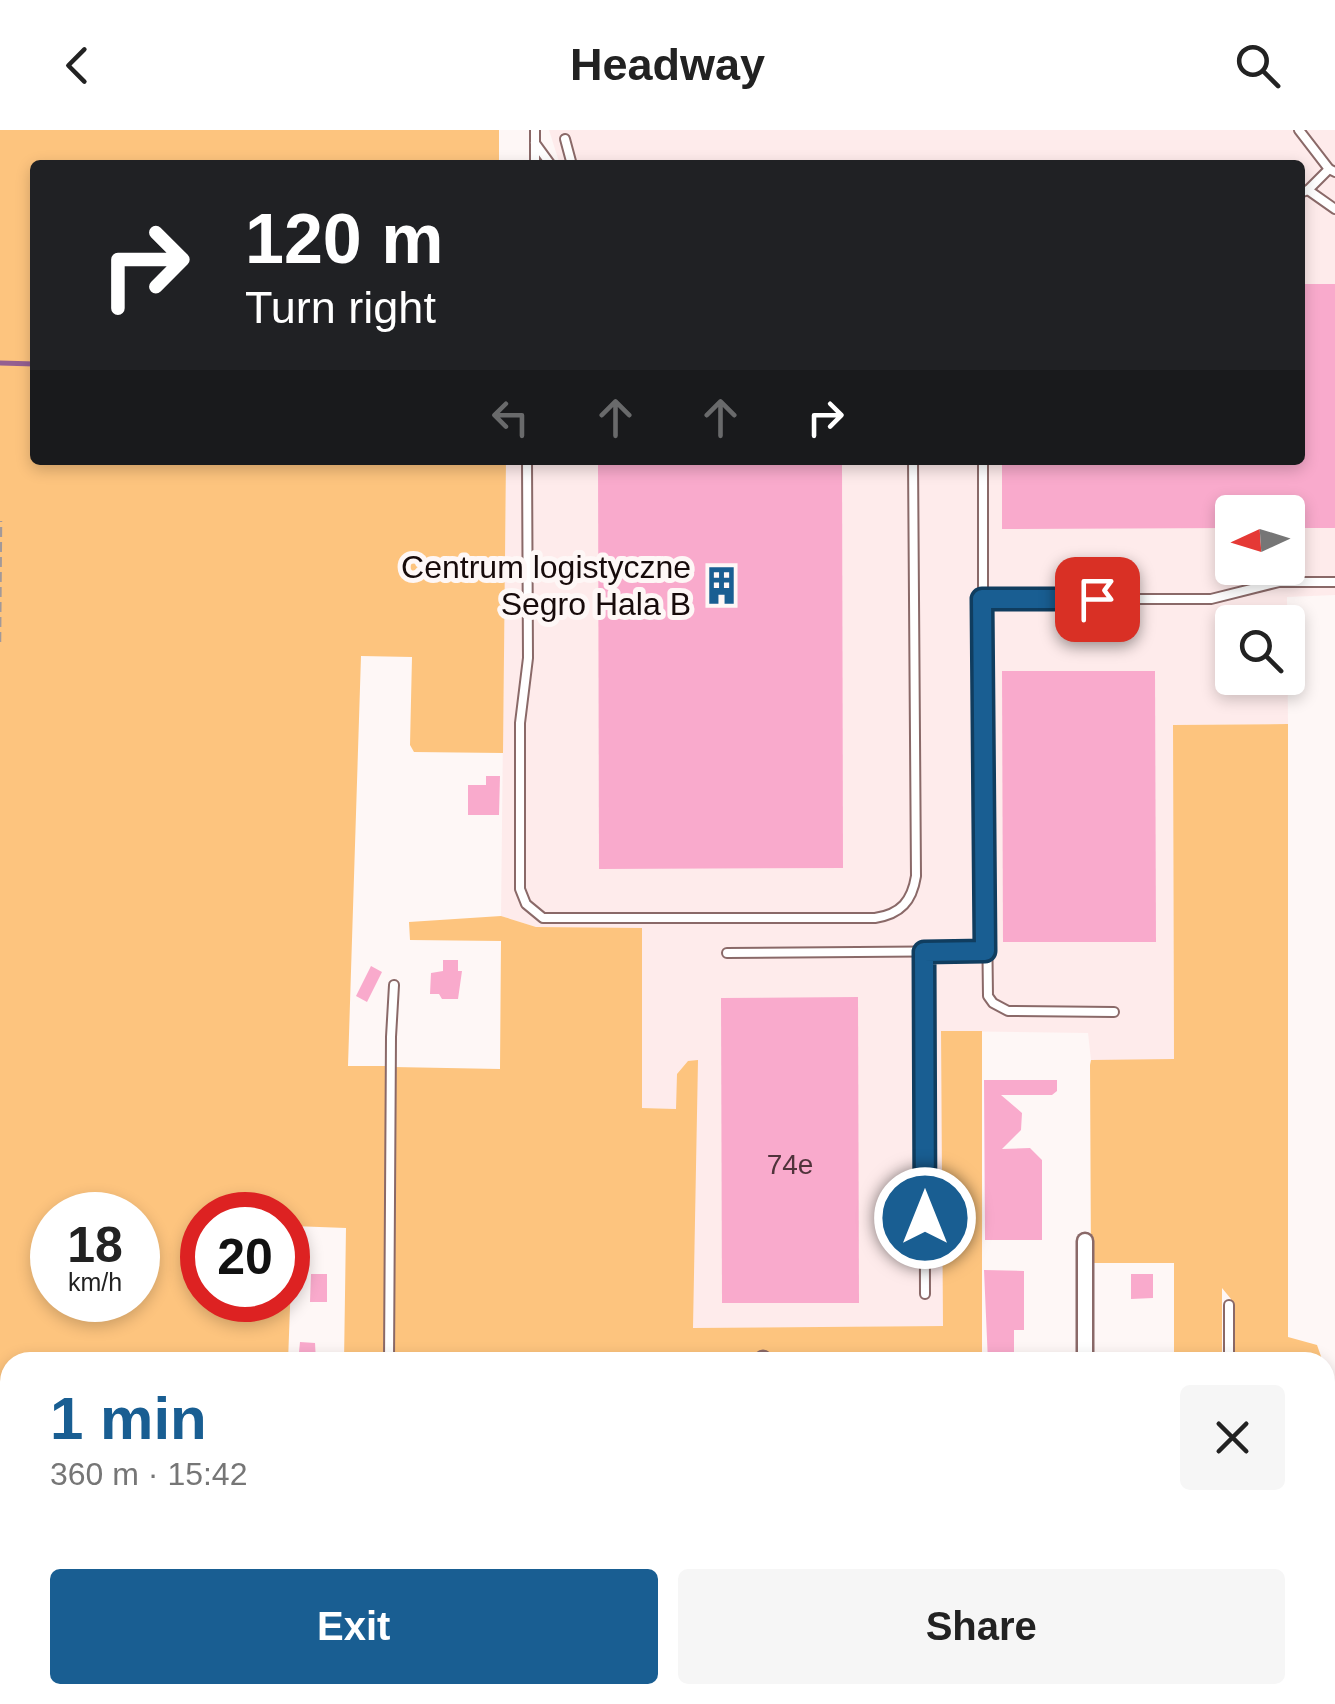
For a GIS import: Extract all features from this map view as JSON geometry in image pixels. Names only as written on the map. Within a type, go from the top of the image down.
[{"type":"street","points":[[1084,1242],[1086,1352]]},
{"type":"lane","points":[[535,130],[535,160]]},
{"type":"lane","points":[[1298,130],[1332,171],[1305,191]]},
{"type":"lane","points":[[566,139],[571,160]]},
{"type":"lane","points":[[535,143],[547,160]]},
{"type":"lane","points":[[1305,193],[1335,209]]},
{"type":"lane","points":[[527,465],[528,658],[520,723],[520,889],[526,904],[543,918],[876,918],[889,916],[903,907],[913,894],[916,876],[912,465]]},
{"type":"lane","points":[[983,465],[988,996],[1001,1008],[1016,1012],[1114,1012]]},
{"type":"lane","points":[[982,599],[1211,599],[1278,582],[1335,582]]},
{"type":"lane","points":[[727,954],[985,951]]},
{"type":"lane","points":[[924,952],[925,1294]]},
{"type":"lane","points":[[388,1352],[394,985]]},
{"type":"lane","points":[[1229,1305],[1229,1352]]},
{"type":"path","points":[[0,642],[1,521]]},
{"type":"shaded area","points":[[0,130],[499,130],[499,160],[30,160],[30,465],[506,465],[503,753],[414,752],[410,745],[412,657],[361,656],[348,1066],[387,1066],[385,1352],[344,1352],[346,1228],[310,1227],[310,1192],[180,1192],[180,1322],[289,1322],[288,1352],[0,1352]]},
{"type":"shaded area","points":[[549,130],[1335,130],[1335,595],[1287,597],[1287,605],[1215,605],[1215,695],[1288,695],[1288,724],[1173,725],[1174,1060],[1091,1060],[1088,1033],[941,1031],[944,1326],[755,1328],[693,1352],[677,1352],[675,1109],[641,1108],[642,929],[536,927],[501,916],[506,465],[1305,465],[1305,160],[558,160]]},
{"type":"shaded area","points":[[1288,724],[1288,1337],[1317,1345],[1319,1352],[1232,1352],[1231,1299],[1222,1288],[1222,1352],[1174,1352],[1174,1263],[1091,1263],[1091,1060],[1174,1059],[1173,725]]},
{"type":"shaded area","points":[[501,916],[536,927],[642,928],[642,1108],[676,1109],[677,1074],[688,1061],[698,1060],[693,1328],[943,1326],[941,1031],[982,1031],[982,1352],[392,1352],[393,1067],[500,1069],[501,941],[410,940],[409,922]]},
{"type":"building","points":[[1305,284],[1335,284],[1335,528],[1305,528],[1305,495],[1215,495],[1215,528],[1002,529],[1002,465],[1305,465]]},
{"type":"building","name":"Centrum logistyczne Segro Hala B","points":[[598,465],[842,465],[843,868],[599,869]]},
{"type":"building","points":[[1002,671],[1155,671],[1156,942],[1003,942]]},
{"type":"building","points":[[486,776],[500,776],[499,815],[468,815],[468,785],[486,785]]},
{"type":"building","points":[[443,960],[458,960],[458,971],[462,971],[458,999],[430,994],[431,973],[443,971]]},
{"type":"building","points":[[371,966],[382,972],[367,1002],[356,996]]},
{"type":"building","points":[[858,997],[859,1303],[722,1303],[721,998]]},
{"type":"building","points":[[984,1080],[1057,1080],[1057,1091],[1052,1095],[1001,1095],[1022,1113],[1021,1130],[1002,1149],[1030,1148],[1042,1160],[1042,1240],[985,1240]]},
{"type":"building","points":[[984,1270],[1024,1271],[1024,1330],[1014,1330],[1014,1352],[988,1352]]},
{"type":"building","points":[[311,1274],[327,1274],[327,1302],[310,1302]]},
{"type":"building","points":[[1131,1274],[1153,1274],[1153,1298],[1131,1299]]},
{"type":"building","points":[[300,1342],[315,1343],[315,1352],[299,1352]]},
{"type":"waterway","points":[[0,363],[30,364]]},
{"type":"place","name":"Centrum logistyczne Segro Hala B","points":[[721,585]]},
{"type":"route","points":[[925,1218],[924,952],[985,951],[982,599],[1097,599]]}]
